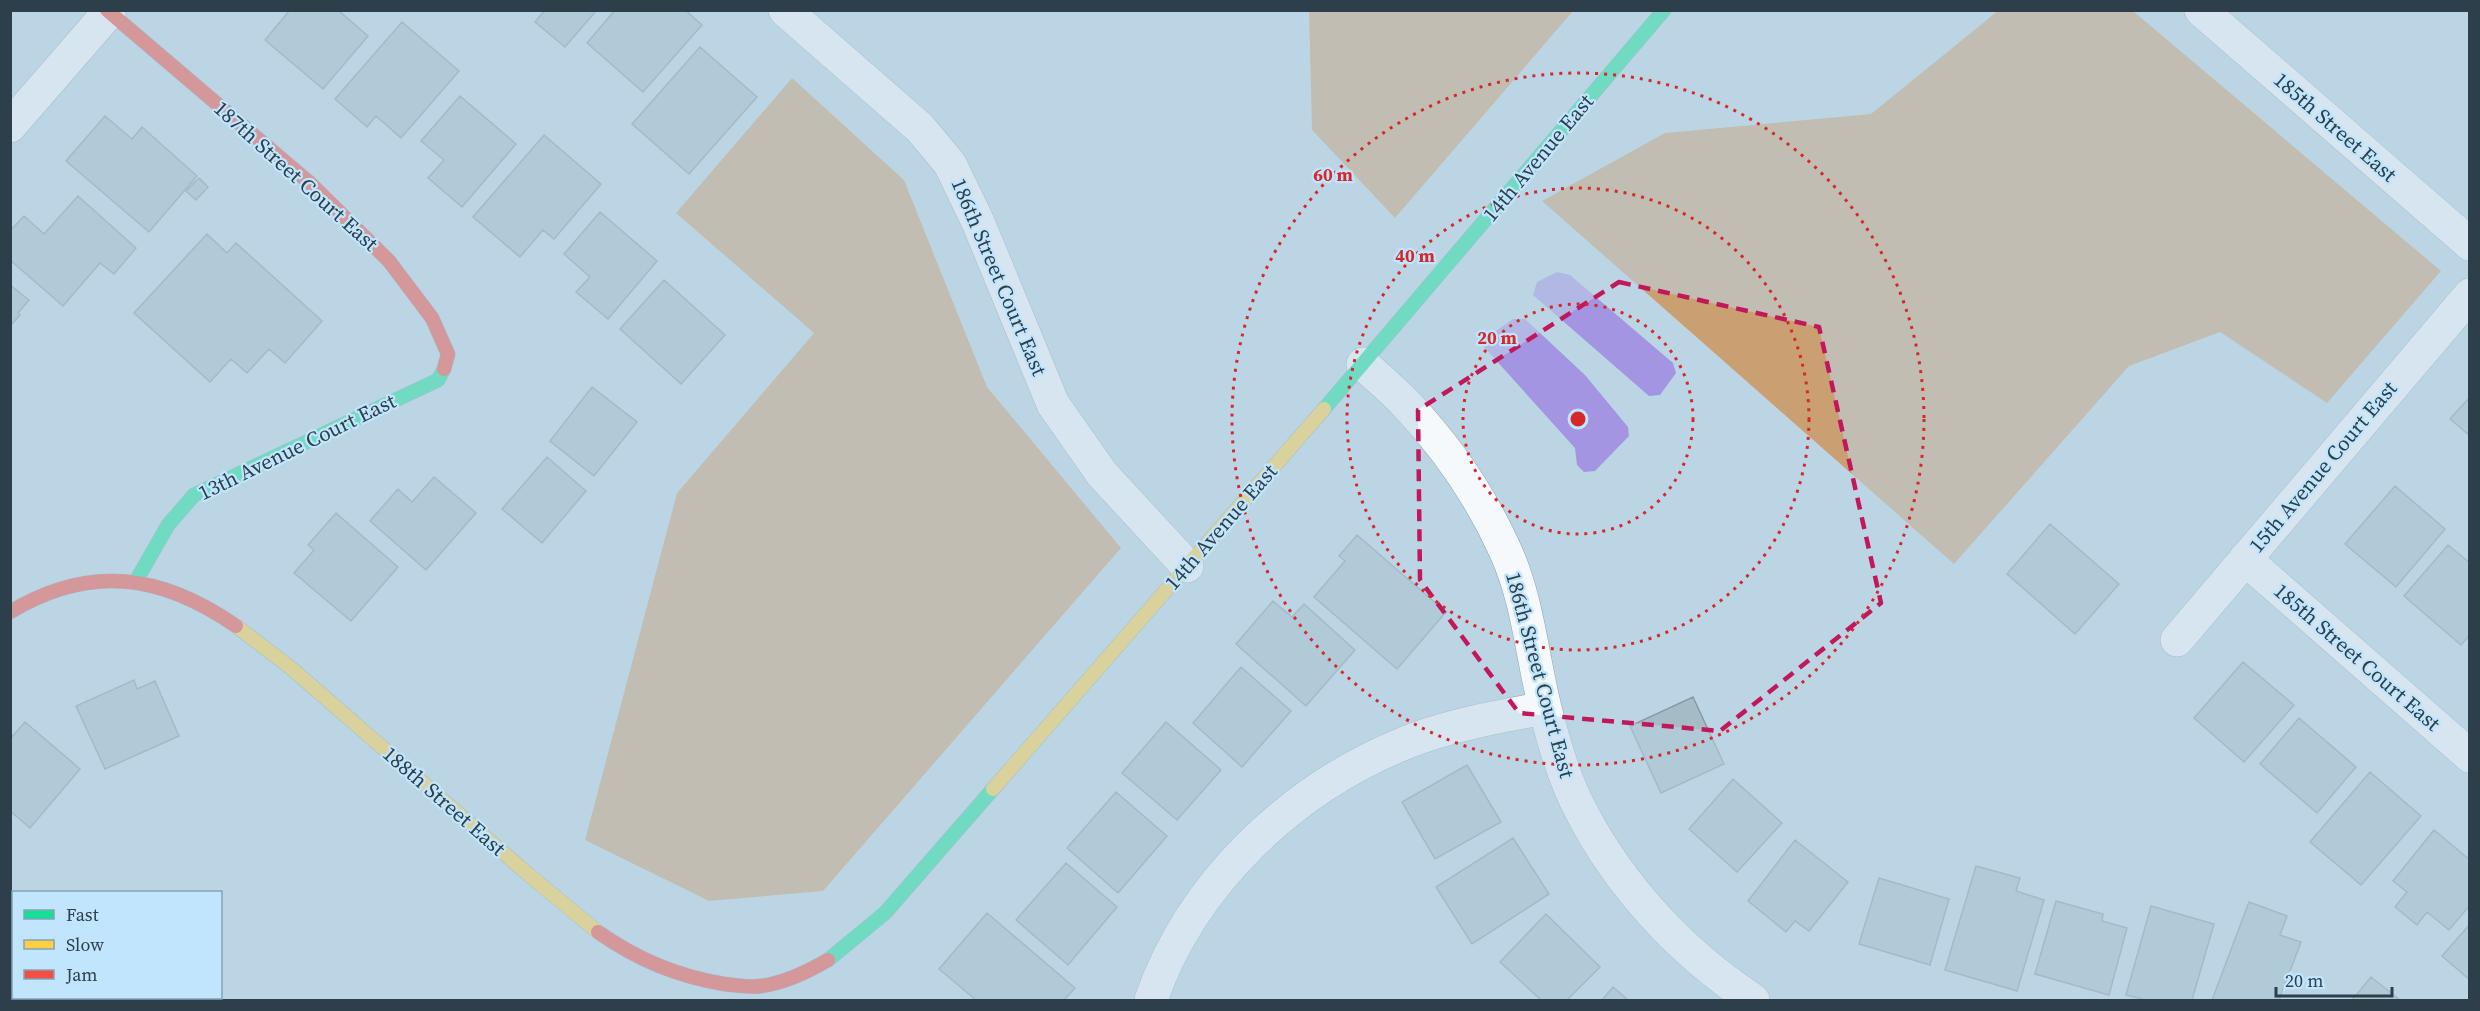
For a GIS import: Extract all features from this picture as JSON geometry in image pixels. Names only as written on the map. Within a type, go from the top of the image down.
[{"type":"street","name":"186th Street Court East","points":[[785,10],[920,129],[950,164],[978,222],[1053,404],[1102,474],[1187,566]]},
{"type":"street","name":"14th Avenue East","points":[[751,993],[759,986],[797,977],[819,966],[846,949],[885,913],[1363,364],[1664,10]]},
{"type":"street","name":"185th Street East","points":[[2201,10],[2469,244]]},
{"type":"street","points":[[10,126],[108,11]]},
{"type":"street","name":"187th Street Court East","points":[[108,11],[311,184],[389,261],[432,318],[448,354],[445,367]]},
{"type":"street","name":"15th Avenue Court East","points":[[2177,640],[2469,295]]},
{"type":"street","name":"186th Street Court East","points":[[1363,364],[1406,403],[1461,472],[1489,517],[1506,553],[1528,620],[1545,708],[1565,776],[1602,848],[1631,888],[1682,946],[1725,981],[1753,1000]]},
{"type":"street","name":"13th Avenue Court East","points":[[136,581],[152,549],[179,509],[194,495],[438,380],[445,367]]},
{"type":"street","name":"185th Street Court East","points":[[2245,559],[2469,756]]},
{"type":"street","points":[[10,612],[42,595],[68,587],[109,580],[136,581]]},
{"type":"street","name":"188th Street East","points":[[136,581],[163,587],[206,607],[245,632],[290,668],[579,918],[609,940],[637,958],[671,974],[751,993]]},
{"type":"street","points":[[1150,1000],[1187,922],[1248,845],[1322,786],[1357,765],[1406,742],[1495,717],[1545,708]]},
{"type":"highlighted area","points":[[1619,282],[1819,327],[1881,603],[1720,731],[1519,713],[1420,580],[1418,410]]},
{"type":"shaded area","points":[[1309,10],[1573,11],[1395,218],[1312,130]]},
{"type":"shaded area","points":[[1999,10],[2133,11],[2441,271],[2327,403],[2220,332],[2129,366],[1954,564],[1542,201],[1665,133],[1871,114]]},
{"type":"shaded area","points":[[792,78],[904,180],[987,387],[1121,548],[823,891],[709,901],[585,840],[677,493],[814,333],[676,213]]},
{"type":"shaded area","points":[[1557,272],[1570,275],[1673,363],[1676,373],[1660,395],[1649,396],[1533,295],[1537,282]]},
{"type":"shaded area","points":[[1513,319],[1525,319],[1585,375],[1628,427],[1629,436],[1595,471],[1584,472],[1577,465],[1575,448],[1484,347],[1486,338]]},
{"type":"building","points":[[290,10],[338,10],[368,36],[323,89],[265,40]]},
{"type":"building","points":[[545,10],[597,10],[565,47],[535,22]]},
{"type":"building","points":[[615,10],[685,10],[702,25],[643,92],[587,43]]},
{"type":"building","points":[[402,22],[459,71],[401,138],[376,116],[367,127],[335,99]]},
{"type":"building","points":[[700,47],[757,97],[689,174],[632,124]]},
{"type":"building","points":[[460,96],[516,144],[462,207],[428,178],[444,160],[421,141]]},
{"type":"building","points":[[105,116],[132,139],[142,127],[197,176],[149,232],[66,161]]},
{"type":"building","points":[[544,135],[601,184],[554,239],[543,230],[520,257],[473,217]]},
{"type":"building","points":[[199,178],[208,187],[196,200],[186,191]]},
{"type":"building","points":[[78,196],[136,248],[114,274],[100,263],[63,306],[10,260],[10,231],[24,216],[44,234]]},
{"type":"building","points":[[600,212],[657,261],[608,319],[576,292],[590,277],[564,254]]},
{"type":"building","points":[[207,234],[227,253],[236,243],[322,321],[285,363],[269,349],[247,373],[231,359],[210,382],[134,313]]},
{"type":"building","points":[[664,280],[725,335],[681,384],[620,329]]},
{"type":"building","points":[[10,285],[29,300],[10,326]]},
{"type":"building","points":[[592,387],[637,422],[594,476],[550,441]]},
{"type":"building","points":[[2470,397],[2470,436],[2450,419]]},
{"type":"building","points":[[547,457],[586,491],[542,543],[502,509]]},
{"type":"building","points":[[434,477],[476,513],[426,570],[370,521],[398,489],[412,502]]},
{"type":"building","points":[[2395,486],[2445,529],[2396,587],[2345,544]]},
{"type":"building","points":[[336,513],[398,567],[351,621],[294,573],[314,550],[308,545]]},
{"type":"building","points":[[2050,524],[2119,584],[2075,634],[2007,574]]},
{"type":"building","points":[[1357,535],[1446,612],[1397,669],[1314,597],[1345,561],[1339,556]]},
{"type":"building","points":[[2448,545],[2470,563],[2470,635],[2461,645],[2404,596]]},
{"type":"building","points":[[1273,601],[1292,617],[1304,604],[1355,650],[1306,706],[1236,644]]},
{"type":"building","points":[[2243,662],[2294,705],[2244,762],[2194,718]]},
{"type":"building","points":[[1241,667],[1291,711],[1242,767],[1193,723]]},
{"type":"building","points":[[134,680],[137,689],[155,681],[179,736],[105,769],[76,706]]},
{"type":"building","points":[[1693,697],[1724,764],[1661,793],[1630,726]]},
{"type":"building","points":[[2299,718],[2356,767],[2317,813],[2260,764]]},
{"type":"building","points":[[25,722],[80,769],[30,828],[10,811],[10,739]]},
{"type":"building","points":[[1166,722],[1221,770],[1177,820],[1122,773]]},
{"type":"building","points":[[1467,765],[1501,822],[1435,859],[1402,802]]},
{"type":"building","points":[[2370,772],[2421,816],[2361,885],[2310,842]]},
{"type":"building","points":[[1733,779],[1782,823],[1737,872],[1689,829]]},
{"type":"building","points":[[1116,792],[1167,836],[1118,893],[1067,848]]},
{"type":"building","points":[[2434,830],[2470,860],[2470,905],[2449,930],[2427,912],[2417,925],[2395,907],[2407,892],[2393,881]]},
{"type":"building","points":[[1513,838],[1549,894],[1472,944],[1436,887]]},
{"type":"building","points":[[1795,840],[1848,882],[1809,931],[1795,921],[1786,932],[1748,901]]},
{"type":"building","points":[[1066,863],[1117,907],[1068,965],[1016,920]]},
{"type":"building","points":[[1976,866],[2020,878],[2016,891],[2044,900],[2017,991],[1945,970]]},
{"type":"building","points":[[1879,878],[1949,899],[1930,965],[1859,944]]},
{"type":"building","points":[[2056,901],[2103,914],[2102,921],[2127,928],[2109,995],[2035,974]]},
{"type":"building","points":[[2249,902],[2287,916],[2280,935],[2301,942],[2279,1000],[2212,1000]]},
{"type":"building","points":[[2151,906],[2214,924],[2192,1000],[2146,1000],[2126,995]]},
{"type":"building","points":[[987,913],[1075,988],[1064,1000],[976,1000],[939,969]]},
{"type":"building","points":[[1546,914],[1600,967],[1567,1000],[1541,1000],[1500,962]]},
{"type":"building","points":[[2470,924],[2470,980],[2442,956]]},
{"type":"building","points":[[2371,977],[2400,1000],[2352,1000]]},
{"type":"building","points":[[1613,987],[1628,1000],[1602,1000]]},
{"type":"traffic: fast","points":[[1324,409],[1664,10]]},
{"type":"traffic: fast","points":[[136,581],[168,525],[194,495],[438,380],[444,369]]},
{"type":"traffic: fast","points":[[828,960],[885,913],[993,789]]},
{"type":"traffic: slow","points":[[993,789],[1324,409]]},
{"type":"traffic: slow","points":[[236,626],[291,668],[598,932]]},
{"type":"traffic: jam","points":[[107,10],[311,184],[389,261],[432,318],[448,354],[444,369]]},
{"type":"traffic: jam","points":[[10,612],[40,597],[69,587],[97,582],[125,582],[153,586],[180,595],[208,608],[236,626]]},
{"type":"traffic: jam","points":[[598,932],[658,966],[724,984],[752,987],[770,985],[796,976],[828,960]]}]
